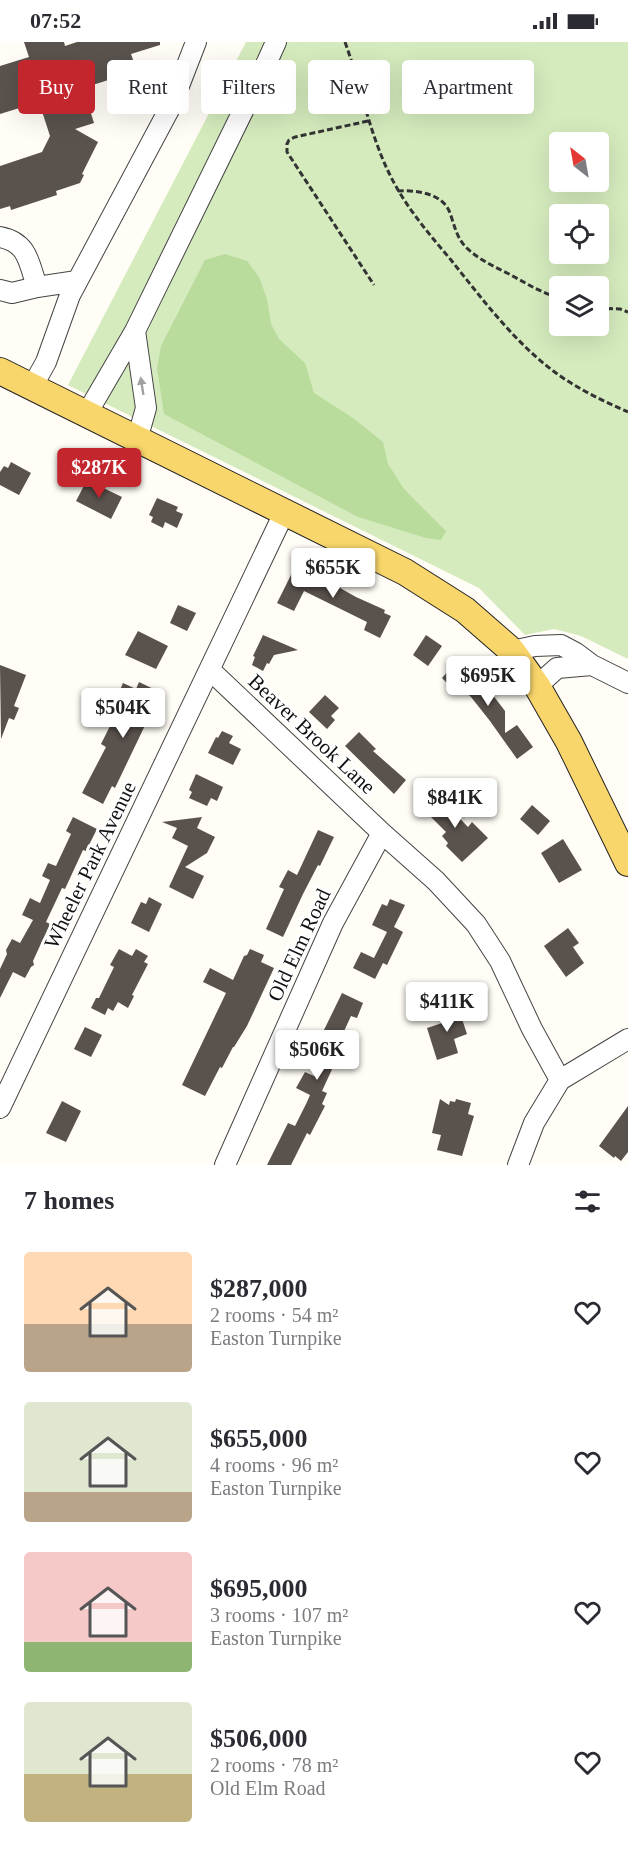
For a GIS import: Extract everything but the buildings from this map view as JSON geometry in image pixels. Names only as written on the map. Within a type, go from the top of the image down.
[{"type":"main road","points":[[0,371],[405,572],[465,610],[512,651],[537,686],[570,742],[628,863]]},
{"type":"street","points":[[32,387],[46,362],[70,295],[172,104],[196,42]]},
{"type":"street","points":[[86,415],[135,331],[276,42]]},
{"type":"street","points":[[0,237],[13,240],[23,248],[38,287]]},
{"type":"street","points":[[0,290],[12,293],[77,281]]},
{"type":"street","points":[[135,331],[146,408],[137,440]]},
{"type":"street","name":"Wheeler Park Avenue","points":[[0,1108],[284,513]]},
{"type":"street","points":[[512,651],[535,646],[561,645],[592,665],[628,683]]},
{"type":"street","points":[[537,686],[557,669],[592,665]]},
{"type":"street","name":"Beaver Brook Lane","points":[[210,670],[436,881],[476,924],[500,961],[532,1029],[560,1080]]},
{"type":"street","name":"Old Elm Road","points":[[225,1165],[333,923],[382,833]]},
{"type":"street","points":[[518,1165],[534,1124],[560,1080],[628,1039]]},
{"type":"street","name":"Old Elm Road","points":[[207,1165],[234,1144]]},
{"type":"path","points":[[345,42],[377,146],[398,190],[441,248],[525,348],[557,374],[598,398],[628,412]]},
{"type":"path","points":[[369,121],[295,137],[289,140],[287,152],[374,285]]},
{"type":"path","points":[[398,190],[416,191],[441,200],[449,210],[458,238],[478,258],[549,294]]},
{"type":"path","points":[[609,308],[628,312]]},
{"type":"green space","points":[[246,42],[628,42],[628,659],[581,636],[554,629],[525,635],[479,588],[68,385],[209,114],[296,114],[296,60],[237,60]]},
{"type":"green space","points":[[225,254],[247,261],[259,277],[267,299],[271,324],[279,339],[305,363],[314,393],[353,418],[383,442],[388,464],[404,489],[446,531],[441,540],[426,538],[358,517],[164,414],[157,368],[161,346],[205,260]]}]
